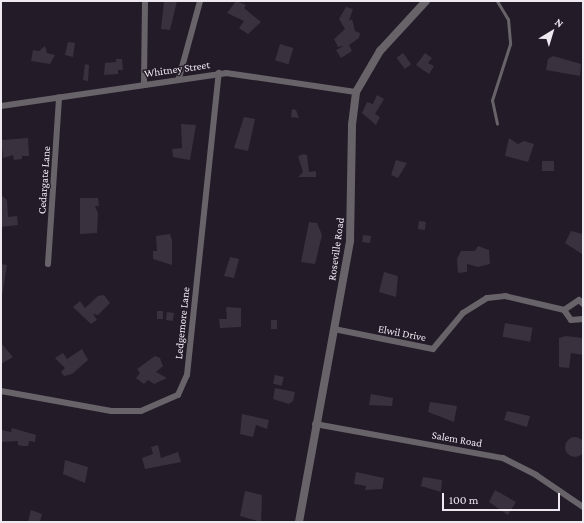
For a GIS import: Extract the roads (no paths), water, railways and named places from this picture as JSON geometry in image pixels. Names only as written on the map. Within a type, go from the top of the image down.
[{"type":"street","points":[[144,83],[145,1]]},
{"type":"street","points":[[179,78],[200,1]]},
{"type":"street","name":"Roseville Road","points":[[299,522],[315,424],[334,329],[352,224],[352,125],[356,92],[380,51],[426,1]]},
{"type":"street","name":"Whitney Street","points":[[1,106],[144,83],[219,73],[356,92]]},
{"type":"street","name":"Ledgemore Lane","points":[[1,398],[2,391],[110,411],[141,410],[178,396],[187,375],[219,73]]},
{"type":"street","name":"Cedargate Lane","points":[[48,264],[59,97]]},
{"type":"street","name":"Elwil Drive","points":[[334,329],[433,349],[462,313],[487,298],[506,296],[564,310],[571,320],[583,319]]},
{"type":"street","points":[[564,310],[579,300],[583,304]]},
{"type":"street","name":"Salem Road","points":[[315,424],[503,458],[536,474],[583,506]]},
{"type":"lane","points":[[496,1],[508,19],[510,44],[492,100],[497,123]]}]
